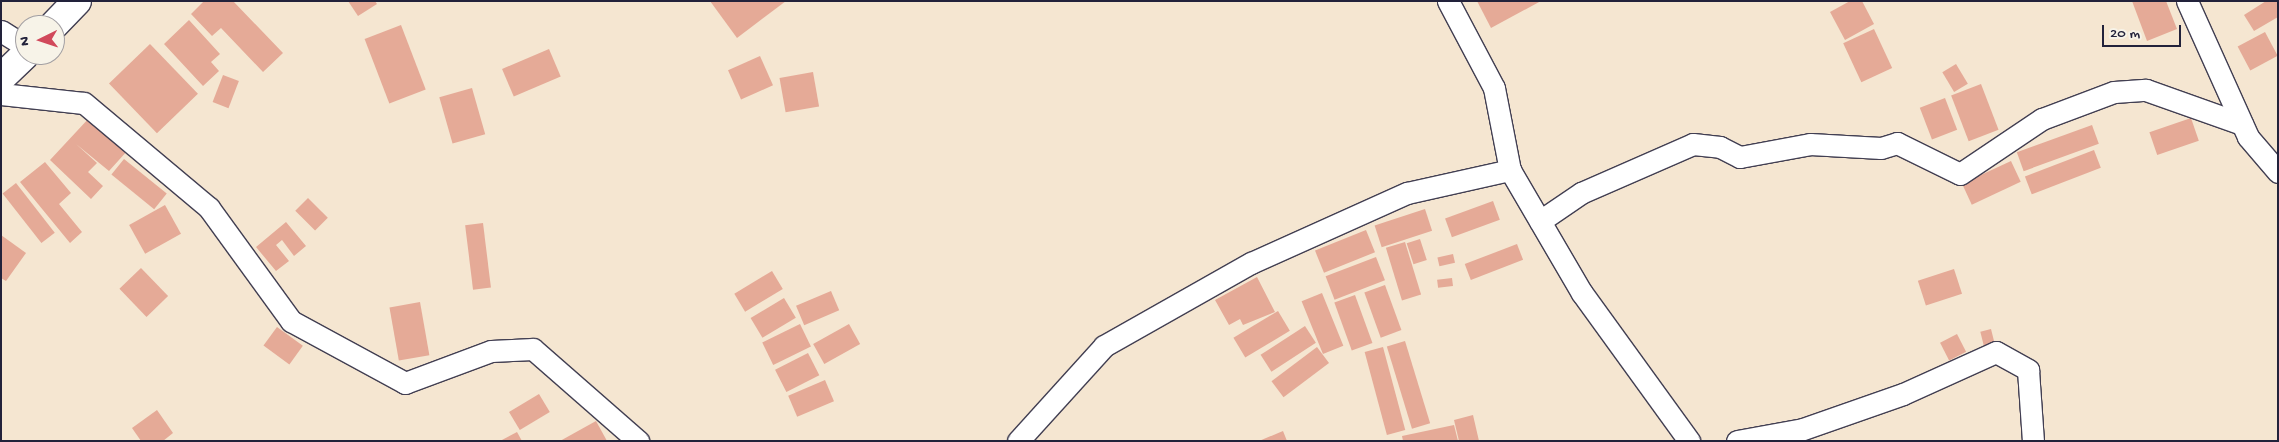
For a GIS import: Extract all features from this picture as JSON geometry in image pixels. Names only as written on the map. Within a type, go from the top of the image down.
[{"type":"highway","points":[[64,15],[77,1]]},
{"type":"highway","points":[[1,78],[15,65]]},
{"type":"street","points":[[1448,1],[1494,88],[1510,170],[1582,293],[1688,441]]},
{"type":"street","points":[[2187,1],[2242,124],[2278,172]]},
{"type":"street","points":[[1,30],[15,39]]},
{"type":"street","points":[[1540,221],[1580,193],[1693,144],[1720,147],[1740,157],[1810,144],[1881,148],[1897,143],[1960,174],[2042,119],[2114,92],[2146,90],[2242,124]]},
{"type":"street","points":[[1,94],[84,103],[209,208],[291,321],[405,383],[491,351],[533,349],[638,441]]},
{"type":"street","points":[[1018,441],[1104,346],[1251,263],[1407,193],[1510,170]]},
{"type":"street","points":[[1737,441],[1812,426],[1903,394],[1996,352],[2028,370],[2033,441]]},
{"type":"building","points":[[204,1],[233,1],[283,53],[263,72],[221,28],[212,36],[191,14]]},
{"type":"building","points":[[348,1],[375,1],[377,4],[358,16]]},
{"type":"building","points":[[710,1],[786,1],[737,38]]},
{"type":"building","points":[[1477,1],[1541,1],[1491,28]]},
{"type":"building","points":[[1850,1],[1862,1],[1874,24],[1845,40],[1830,12]]},
{"type":"building","points":[[2132,1],[2166,1],[2177,29],[2147,41]]},
{"type":"building","points":[[2266,1],[2278,1],[2278,17],[2254,31],[2244,15]]},
{"type":"building","points":[[189,20],[220,54],[211,62],[219,71],[203,86],[164,44]]},
{"type":"building","points":[[401,25],[426,89],[389,103],[365,39]]},
{"type":"building","points":[[1874,29],[1892,68],[1861,82],[1843,43]]},
{"type":"building","points":[[2265,32],[2278,56],[2250,70],[2238,47]]},
{"type":"building","points":[[150,44],[198,94],[157,133],[109,84]]},
{"type":"building","points":[[549,49],[561,77],[514,97],[502,69]]},
{"type":"building","points":[[760,56],[773,85],[741,99],[728,70]]},
{"type":"building","points":[[1956,64],[1968,84],[1954,92],[1942,72]]},
{"type":"building","points":[[813,72],[819,106],[786,112],[780,78]]},
{"type":"building","points":[[223,75],[239,81],[228,108],[213,102]]},
{"type":"building","points":[[1981,84],[1999,130],[1969,141],[1951,95]]},
{"type":"building","points":[[472,88],[485,134],[453,144],[439,97]]},
{"type":"building","points":[[1945,98],[1957,130],[1932,139],[1920,108]]},
{"type":"building","points":[[90,117],[128,150],[109,171],[76,144],[97,163],[88,172],[103,186],[91,199],[50,160]]},
{"type":"building","points":[[2191,118],[2199,141],[2157,155],[2149,132]]},
{"type":"building","points":[[2092,125],[2099,144],[2024,171],[2017,152]]},
{"type":"building","points":[[2094,150],[2101,168],[2032,194],[2025,177]]},
{"type":"building","points":[[124,159],[167,194],[154,209],[111,175]]},
{"type":"building","points":[[2011,161],[2021,182],[1972,205],[1962,184]]},
{"type":"building","points":[[45,162],[71,193],[59,204],[82,232],[70,243],[20,182]]},
{"type":"building","points":[[16,183],[55,233],[41,243],[3,193]]},
{"type":"building","points":[[308,198],[328,218],[315,231],[295,211]]},
{"type":"building","points":[[1493,201],[1500,220],[1452,237],[1445,218]]},
{"type":"building","points":[[165,205],[181,234],[145,254],[129,225]]},
{"type":"building","points":[[1425,209],[1432,231],[1382,247],[1375,225]]},
{"type":"building","points":[[286,222],[306,246],[294,256],[282,240],[276,245],[289,261],[276,271],[256,247]]},
{"type":"building","points":[[483,223],[491,288],[473,290],[465,225]]},
{"type":"building","points":[[1366,230],[1375,252],[1324,273],[1315,251]]},
{"type":"building","points":[[1,235],[26,253],[6,281],[1,278]]},
{"type":"building","points":[[1420,239],[1427,260],[1413,264],[1407,243]]},
{"type":"building","points":[[1405,242],[1421,295],[1402,300],[1386,248]]},
{"type":"building","points":[[1517,244],[1523,260],[1471,280],[1465,264]]},
{"type":"building","points":[[1453,254],[1455,263],[1439,266],[1437,258]]},
{"type":"building","points":[[1376,257],[1385,280],[1335,300],[1326,276]]},
{"type":"building","points":[[141,268],[168,296],[147,317],[119,289]]},
{"type":"building","points":[[1954,269],[1962,294],[1926,305],[1918,281]]},
{"type":"building","points":[[772,271],[783,289],[745,312],[734,294]]},
{"type":"building","points":[[1257,277],[1275,312],[1243,325],[1240,319],[1229,325],[1215,300]]},
{"type":"building","points":[[1452,278],[1453,286],[1438,288],[1437,280]]},
{"type":"building","points":[[1385,285],[1401,330],[1381,338],[1364,293]]},
{"type":"building","points":[[831,291],[839,310],[804,325],[796,306]]},
{"type":"building","points":[[1322,293],[1343,346],[1323,354],[1302,301]]},
{"type":"building","points":[[1355,295],[1372,343],[1352,350],[1334,303]]},
{"type":"building","points":[[784,298],[796,318],[762,338],[751,318]]},
{"type":"building","points":[[420,302],[429,355],[399,361],[389,307]]},
{"type":"building","points":[[1278,311],[1290,331],[1245,357],[1233,338]]},
{"type":"building","points":[[800,324],[811,346],[773,365],[762,342]]},
{"type":"building","points":[[849,324],[860,344],[824,364],[813,344]]},
{"type":"building","points":[[1305,326],[1316,343],[1271,372],[1261,355]]},
{"type":"building","points":[[277,327],[303,346],[289,364],[263,346]]},
{"type":"building","points":[[1991,329],[1995,345],[1984,347],[1980,332]]},
{"type":"building","points":[[1957,334],[1966,352],[1949,360],[1940,343]]},
{"type":"building","points":[[1405,341],[1430,423],[1412,429],[1387,347]]},
{"type":"building","points":[[1317,347],[1329,363],[1284,397],[1271,381]]},
{"type":"building","points":[[1383,347],[1405,430],[1387,435],[1365,352]]},
{"type":"building","points":[[808,353],[819,375],[786,392],[775,370]]},
{"type":"building","points":[[825,380],[834,401],[797,417],[788,396]]},
{"type":"building","points":[[539,394],[550,412],[520,430],[509,412]]},
{"type":"building","points":[[157,410],[173,433],[163,441],[141,441],[132,428]]},
{"type":"building","points":[[1473,415],[1479,441],[1459,441],[1454,420]]},
{"type":"building","points":[[596,421],[607,441],[560,441]]},
{"type":"building","points":[[1454,425],[1458,441],[1403,441],[1402,436]]},
{"type":"building","points":[[1283,431],[1287,441],[1259,441]]},
{"type":"building","points":[[517,432],[522,441],[500,441]]}]
